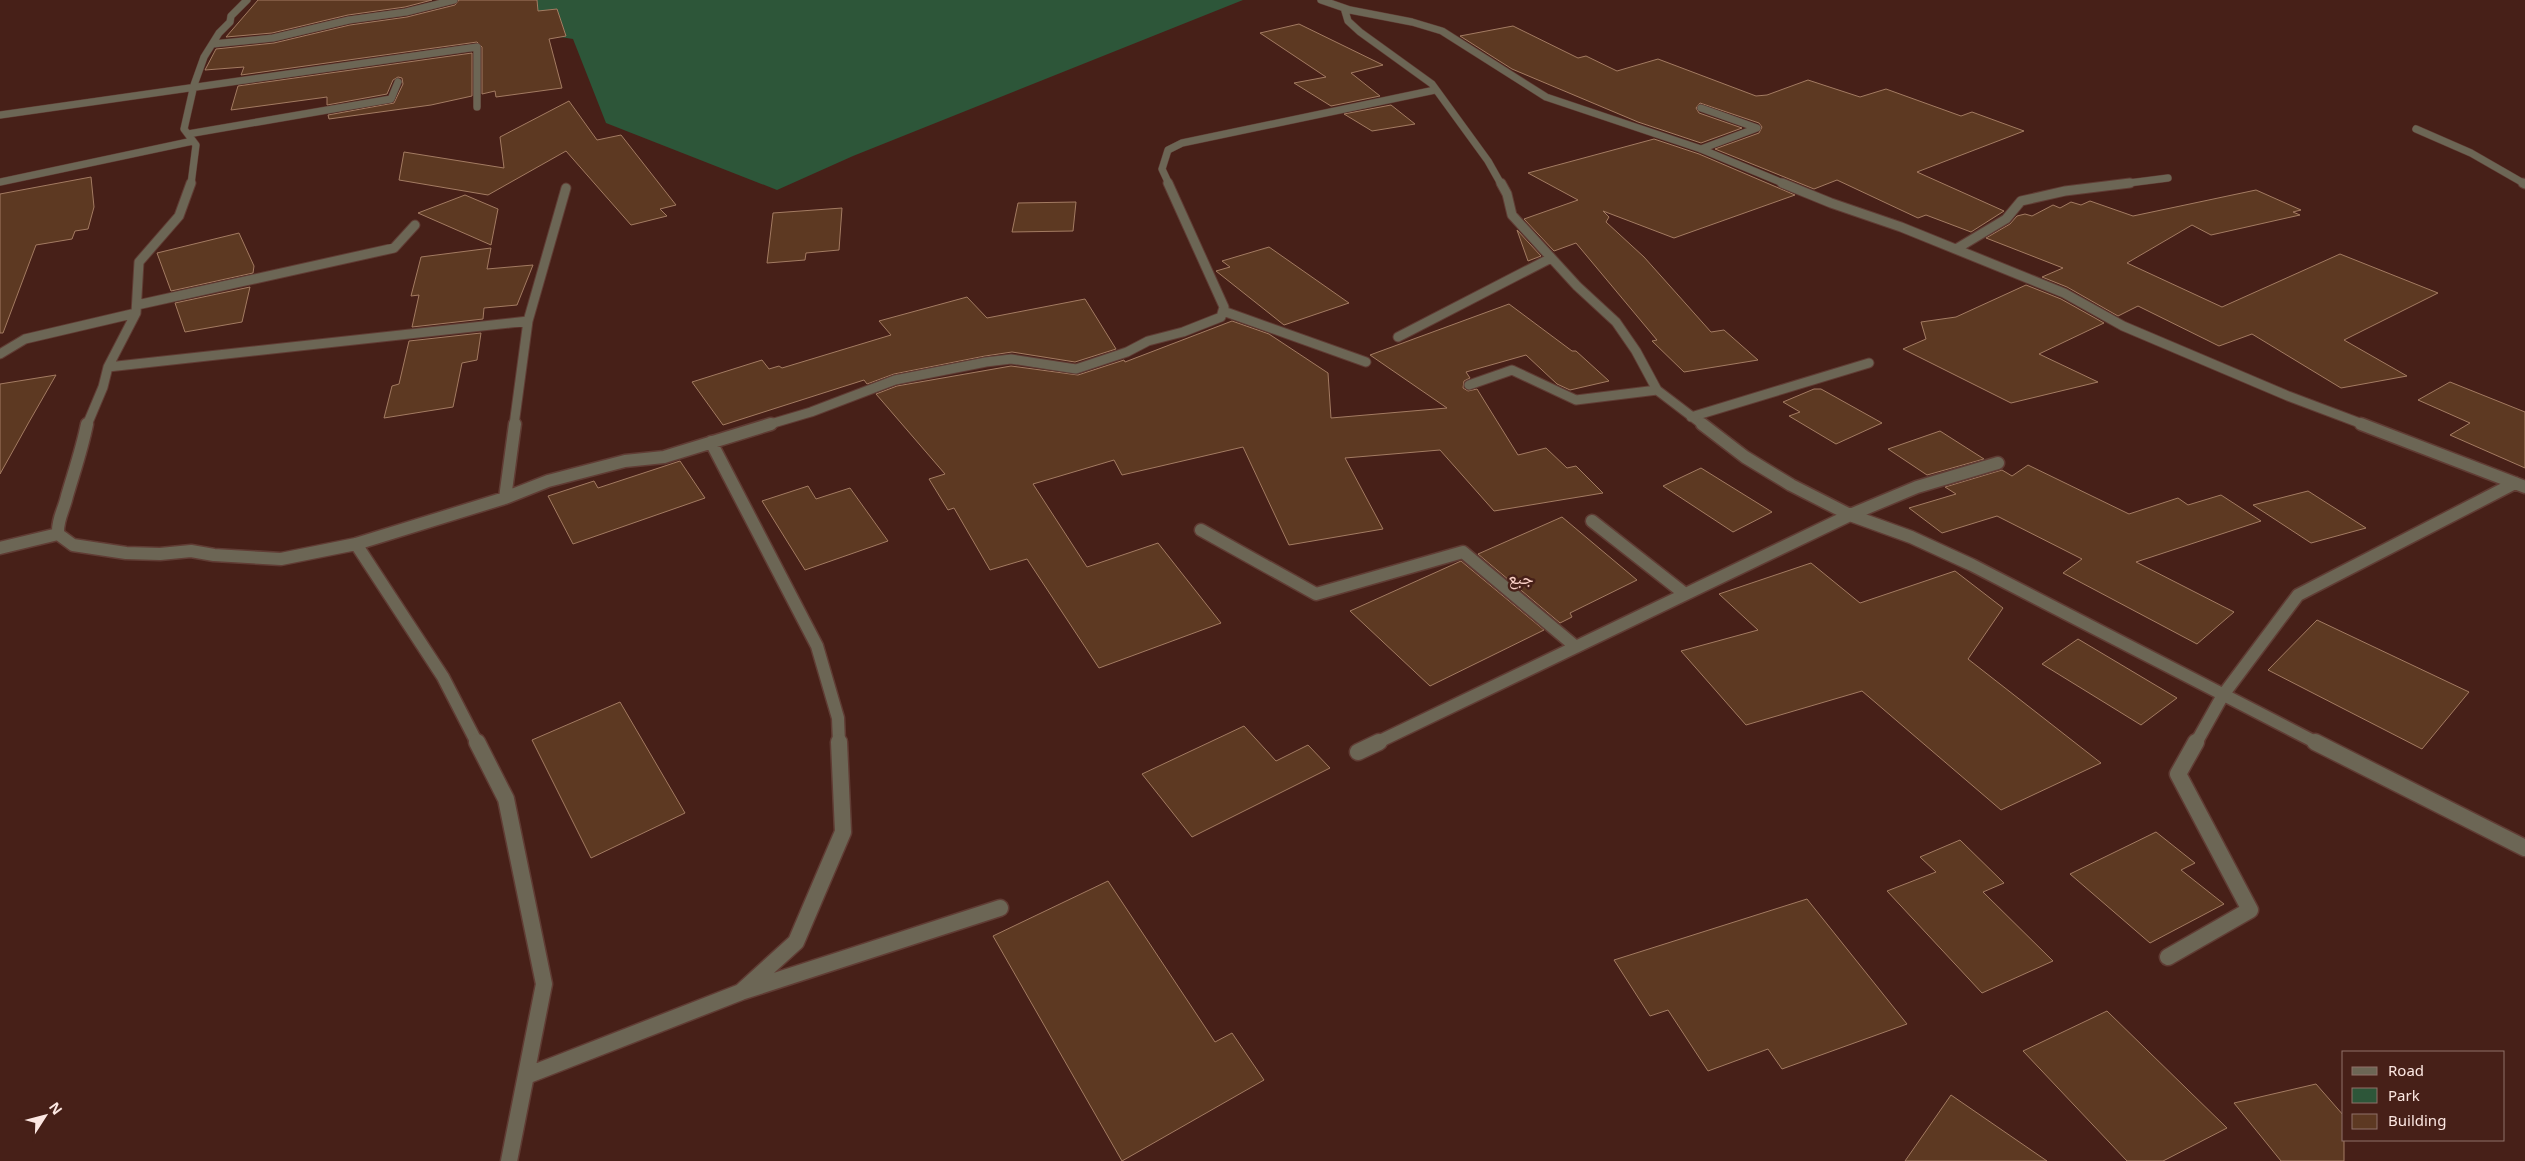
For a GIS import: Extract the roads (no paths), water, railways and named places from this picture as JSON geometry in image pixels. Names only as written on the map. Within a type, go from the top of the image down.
[{"type":"street","points":[[247,0],[231,16],[230,22],[221,30],[206,53],[193,86],[184,129],[196,146],[191,183],[179,216],[139,262],[137,309],[108,367],[103,387],[89,416],[83,443],[72,473],[68,498],[57,523],[58,534],[72,545],[126,553],[160,554],[190,551],[214,555],[280,558],[356,544],[505,498],[548,481],[625,462],[664,456],[810,412],[895,380],[923,373],[1011,360],[1076,368],[1127,352],[1148,340],[1221,317],[1224,307],[1162,169],[1168,150],[1182,143],[1231,131],[1436,90]]},
{"type":"street","points":[[212,44],[274,38],[349,20],[406,12],[454,0]]},
{"type":"street","points":[[1321,0],[1345,11],[1425,24],[1442,31],[1546,96],[1701,149],[1831,203],[1900,227],[2064,293],[2123,326],[2279,392],[2520,485]]},
{"type":"street","points":[[1345,11],[1348,21],[1360,32],[1419,74],[1436,90],[1488,161],[1506,194],[1512,216],[1551,258],[1616,322],[1636,351],[1657,390],[1691,417],[1768,471],[1850,515],[1911,537],[1972,565],[2525,848]]},
{"type":"street","points":[[0,115],[193,86],[478,47],[477,107]]},
{"type":"street","points":[[0,182],[190,138],[391,98],[398,82]]},
{"type":"street","points":[[1701,108],[1757,128],[1701,149]]},
{"type":"street","points":[[2416,129],[2471,154],[2525,184]]},
{"type":"street","points":[[1956,250],[2006,220],[2021,201],[2065,191],[2168,178]]},
{"type":"street","points":[[505,498],[528,321],[566,188]]},
{"type":"street","points":[[0,354],[25,339],[137,309],[394,248],[415,225]]},
{"type":"street","points":[[1398,336],[1551,258]]},
{"type":"street","points":[[1223,311],[1366,362]]},
{"type":"street","points":[[108,367],[528,321]]},
{"type":"street","points":[[1691,417],[1869,364]]},
{"type":"street","points":[[1469,385],[1512,370],[1576,400],[1657,390]]},
{"type":"street","points":[[712,442],[817,646],[838,718],[843,832],[796,942],[741,992]]},
{"type":"street","points":[[1358,752],[1850,515],[1917,487],[1998,463]]},
{"type":"street","points":[[2168,957],[2250,910],[2178,774],[2223,695],[2298,595],[2520,485]]},
{"type":"street","points":[[1592,521],[1685,594]]},
{"type":"street","points":[[1201,530],[1316,594],[1463,552],[1576,647]]},
{"type":"street","points":[[0,548],[58,534]]},
{"type":"street","points":[[356,544],[444,677],[506,799],[544,984],[509,1161]]},
{"type":"street","points":[[526,1076],[741,992],[1000,908]]},
{"type":"district","name":"جبع","points":[[1521,577]]}]
